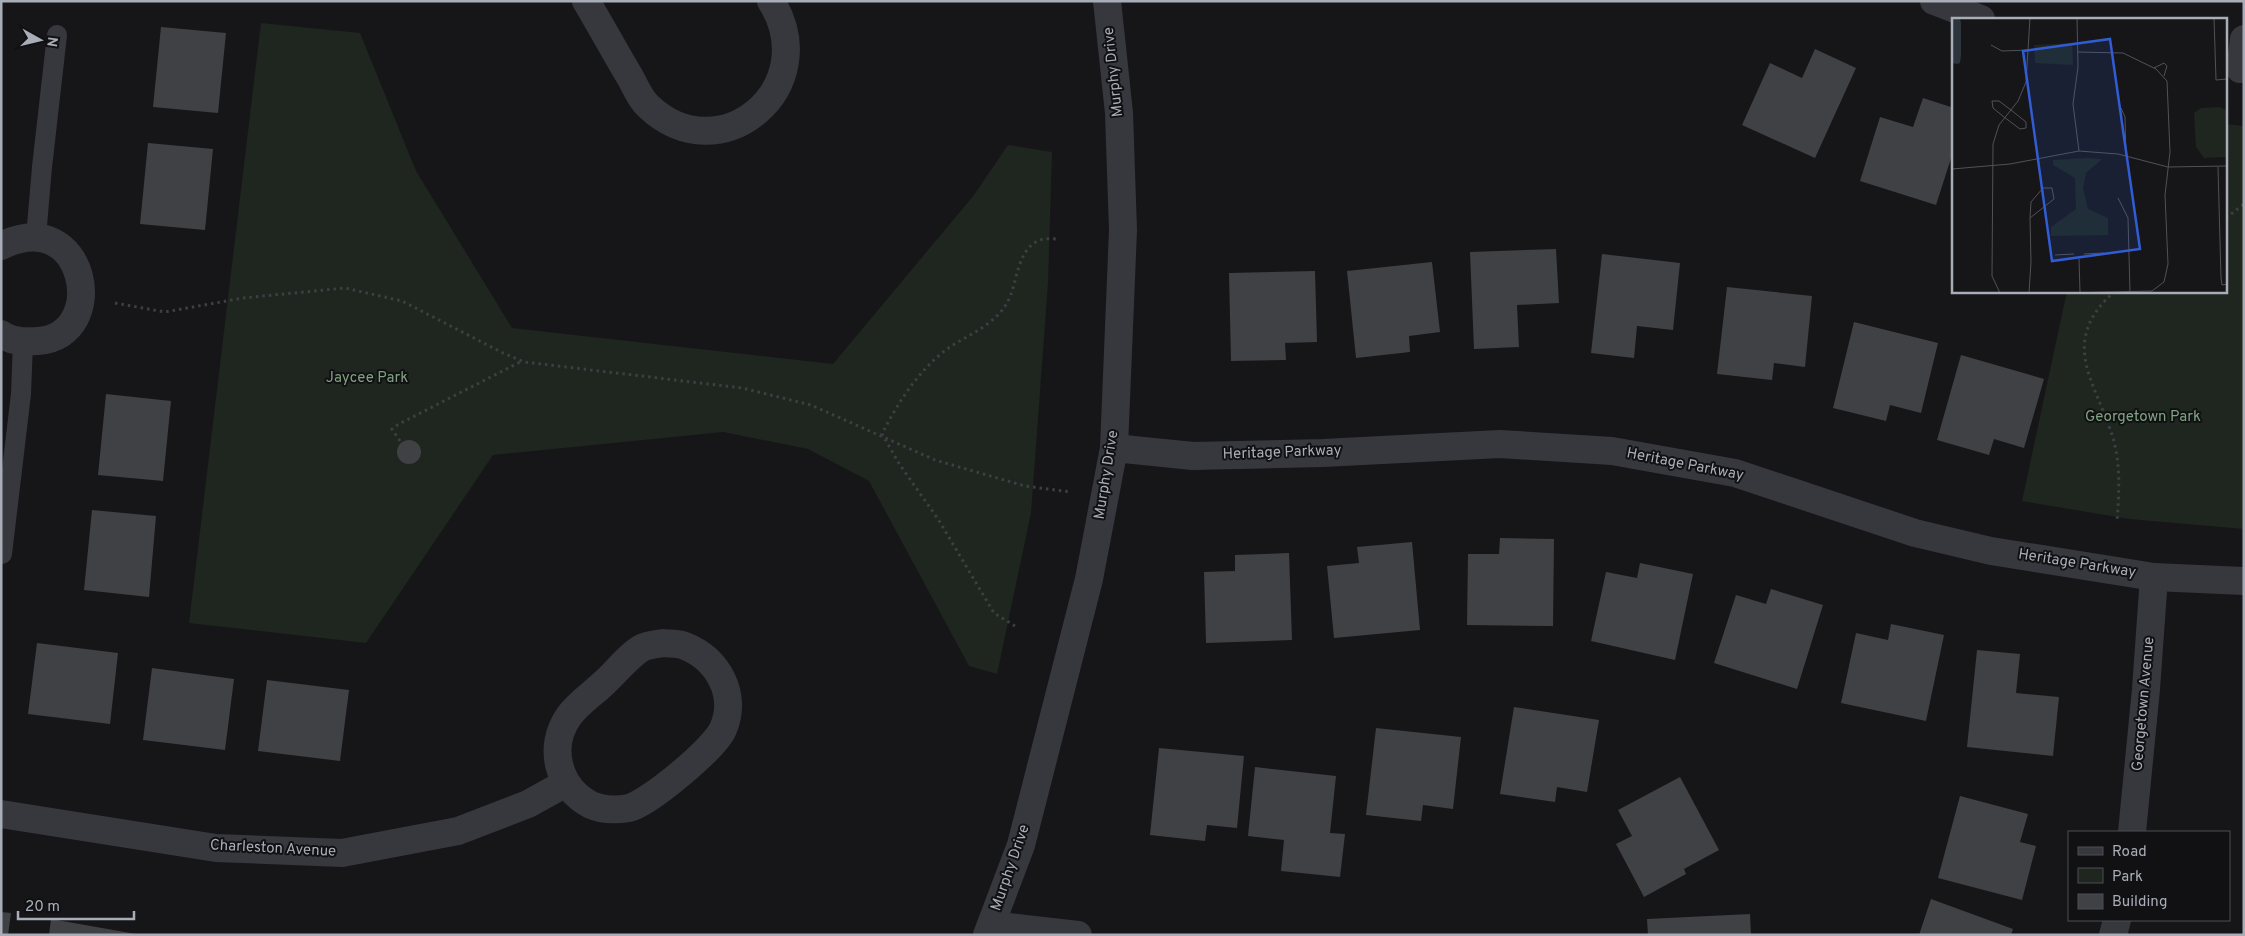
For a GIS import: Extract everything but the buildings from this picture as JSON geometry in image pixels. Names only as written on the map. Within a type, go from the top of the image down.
[{"type":"street","points":[[586,1],[646,105],[667,121],[691,130],[717,130],[741,123],[762,108],[778,88],[786,64],[786,38],[779,14],[771,1]]},
{"type":"street","name":"Murphy Drive","points":[[989,930],[1021,845],[1089,579],[1114,448],[1123,230],[1119,113],[1107,1]]},
{"type":"street","points":[[1934,1],[1978,18]]},
{"type":"street","points":[[2237,68],[2244,39]]},
{"type":"street","points":[[1,246],[16,239],[36,237],[56,244],[71,258],[80,276],[82,297],[76,316],[62,332],[43,341],[12,338]]},
{"type":"street","name":"Heritage Parkway","points":[[1114,448],[1193,456],[1323,453],[1500,444],[1612,452],[1735,473],[1915,533],[1992,551],[2154,576],[2244,581]]},
{"type":"street","name":"Georgetown Avenue","points":[[2132,831],[2146,689],[2154,576]]},
{"type":"street","points":[[663,643],[684,645],[702,654],[717,669],[726,688],[728,708],[723,729],[712,746],[646,800],[629,808],[611,810],[594,806],[578,797],[566,783],[558,766],[557,748],[560,730],[570,714],[643,647],[663,643]]},
{"type":"street","name":"Charleston Avenue","points":[[1,814],[216,848],[342,853],[458,831],[528,804],[566,783]]},
{"type":"street","points":[[2113,935],[2117,921]]},
{"type":"street","points":[[989,930],[1078,935]]},
{"type":"lane","points":[[36,237],[57,35]]},
{"type":"lane","points":[[2,554],[21,394],[12,338]]},
{"type":"path","points":[[2228,216],[2244,204]]},
{"type":"path","points":[[882,434],[891,416],[928,366],[950,348],[994,320],[1007,303],[1026,252],[1040,240],[1059,239]]},
{"type":"path","points":[[82,297],[166,312],[243,298],[344,288],[402,301],[503,353],[523,361],[742,388],[811,404],[882,434],[935,460],[1025,486],[1077,493]]},
{"type":"path","points":[[2114,292],[2094,315],[2086,332],[2085,363],[2092,388],[2113,439],[2119,488],[2117,522]]},
{"type":"path","points":[[400,441],[392,429],[399,424],[523,361]]},
{"type":"path","points":[[882,434],[900,465],[938,519],[994,613],[1015,626]]},
{"type":"green space","name":"Jaycee Park","points":[[261,23],[360,33],[416,171],[512,328],[833,364],[974,195],[1008,145],[1052,152],[1048,283],[1031,513],[997,674],[969,666],[869,481],[808,449],[723,432],[493,455],[366,643],[189,623]]},
{"type":"green space","name":"Georgetown Park","points":[[2228,124],[2244,126],[2244,529],[2129,519],[2022,501],[2067,292],[2228,292]]}]
